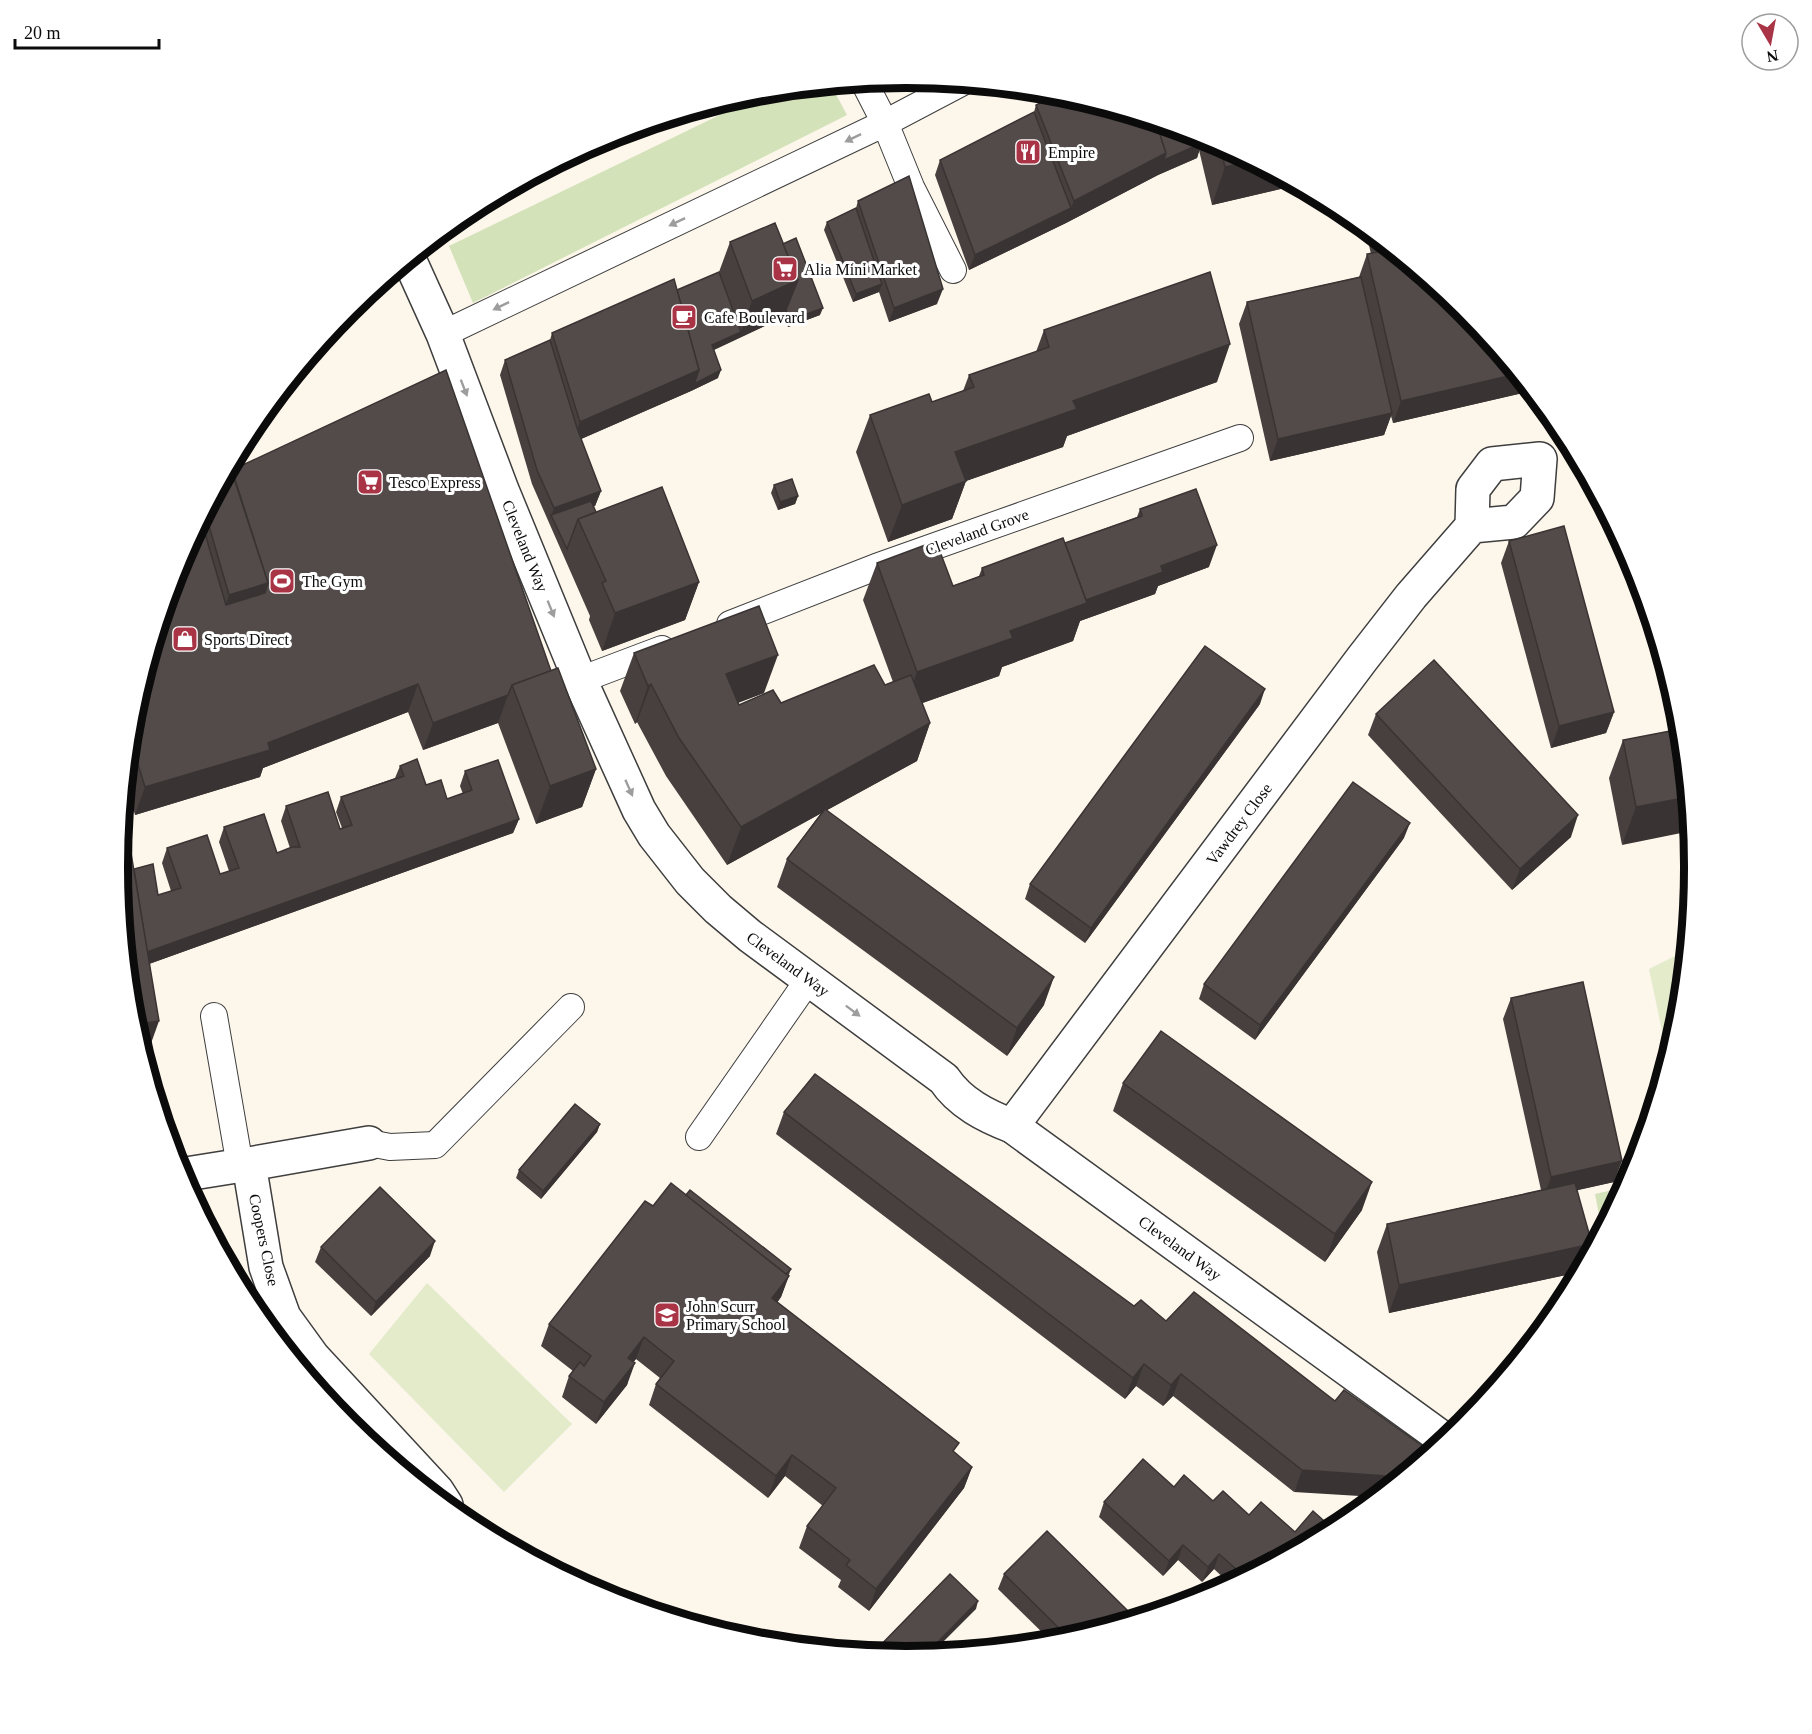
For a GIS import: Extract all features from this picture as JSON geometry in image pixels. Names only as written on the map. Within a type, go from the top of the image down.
[{"type":"street","name":"Cleveland Way","points":[[412,266],[443,334],[502,490],[580,680],[639,810],[654,835],[690,881],[750,936],[944,1079],[954,1094],[986,1116],[1012,1126],[1437,1435]]},
{"type":"street","name":"Vawdrey Close","points":[[1012,1126],[1369,650],[1411,596],[1472,526]]},
{"type":"street","points":[[191,1173],[369,1143]]},
{"type":"street","name":"Coopers Close","points":[[244,1165],[266,1267],[284,1317],[313,1357],[429,1483]]},
{"type":"lane","points":[[868,89],[885,123],[911,187],[953,270]]},
{"type":"lane","points":[[443,334],[885,123],[948,90]]},
{"type":"lane","name":"Cleveland Grove","points":[[713,630],[876,567],[1240,438]]},
{"type":"lane","points":[[580,680],[681,642]]},
{"type":"lane","points":[[699,1137],[809,979]]},
{"type":"lane","points":[[369,1143],[390,1147],[435,1145],[571,1007]]},
{"type":"lane","points":[[214,1016],[244,1165]]},
{"type":"green space","points":[[835,92],[847,115],[473,303],[449,246],[734,108],[804,95]]},
{"type":"green space","points":[[1679,954],[1664,1042],[1649,969]]},
{"type":"green space","points":[[1614,1190],[1600,1219],[1595,1194]]},
{"type":"green space","points":[[427,1283],[572,1424],[504,1492],[369,1354]]},
{"type":"building","points":[[1044,101],[1058,103],[1156,130],[1159,131],[1166,153],[1074,201],[1036,105]]},
{"type":"building","points":[[1034,112],[1071,208],[975,255],[940,160]]},
{"type":"building","points":[[1159,131],[1197,145],[1164,160],[1166,153]]},
{"type":"building","points":[[1223,156],[1239,164],[1225,167]]},
{"type":"building","points":[[909,176],[943,289],[894,308],[858,201]]},
{"type":"building","points":[[856,208],[882,284],[856,294],[827,222]]},
{"type":"building","points":[[775,223],[798,280],[752,301],[730,242]]},
{"type":"building","points":[[796,238],[823,308],[790,320],[786,310],[798,280],[783,244]]},
{"type":"building","points":[[1382,251],[1419,282],[1456,317],[1509,376],[1401,401],[1367,254]]},
{"type":"building","points":[[719,272],[741,332],[712,345],[721,370],[694,384],[699,370],[677,290]]},
{"type":"building","points":[[1210,272],[1230,344],[1073,401],[1077,409],[955,452],[966,481],[902,505],[870,415],[929,394],[932,402],[974,387],[969,375],[1049,347],[1044,330]]},
{"type":"building","points":[[1361,277],[1392,413],[1278,439],[1247,302]]},
{"type":"building","points":[[674,279],[699,370],[580,422],[552,333]]},
{"type":"building","points":[[550,340],[577,428],[601,491],[554,508],[537,470],[505,360]]},
{"type":"building","points":[[446,370],[551,671],[512,685],[508,695],[433,723],[418,684],[268,743],[270,750],[145,787],[135,756],[142,715],[169,617],[204,531],[226,605],[265,593],[268,583],[234,475],[239,467]]},
{"type":"building","points":[[233,476],[268,583],[229,595],[208,523]]},
{"type":"building","points":[[792,479],[798,496],[780,502],[774,485]]},
{"type":"building","points":[[662,487],[699,582],[615,613],[602,583],[606,581],[578,519]]},
{"type":"building","points":[[1196,489],[1217,545],[1161,566],[1163,572],[1086,600],[1065,543],[1142,516],[1140,509]]},
{"type":"building","points":[[591,501],[596,512],[578,519],[567,549],[551,515]]},
{"type":"building","points":[[1564,526],[1614,712],[1559,726],[1509,541]]},
{"type":"building","points":[[1063,538],[1087,603],[1010,631],[1013,638],[917,672],[877,563],[936,541],[953,586],[984,575],[982,568]]},
{"type":"building","points":[[759,606],[778,655],[726,674],[739,705],[773,690],[781,703],[874,665],[885,685],[911,675],[930,723],[741,827],[679,738],[651,684],[648,686],[634,653]]},
{"type":"building","points":[[1205,646],[1265,689],[1091,928],[1030,884]]},
{"type":"building","points":[[1434,660],[1578,815],[1520,869],[1376,714]]},
{"type":"building","points":[[558,668],[596,769],[550,786],[512,685]]},
{"type":"building","points":[[1672,731],[1681,798],[1636,807],[1623,740]]},
{"type":"building","points":[[417,759],[426,785],[441,780],[447,799],[472,790],[465,771],[498,760],[519,819],[147,952],[134,869],[153,864],[158,895],[181,888],[167,848],[207,835],[220,874],[239,868],[224,827],[264,814],[277,853],[292,847],[300,847],[286,806],[328,792],[340,829],[352,825],[341,797],[404,776],[400,766]]},
{"type":"building","points":[[1353,782],[1410,823],[1260,1025],[1204,984]]},
{"type":"building","points":[[825,809],[1054,977],[1017,1028],[787,859]]},
{"type":"building","points":[[129,838],[159,1021],[143,1024],[142,1019],[129,918]]},
{"type":"building","points":[[1583,982],[1622,1161],[1551,1177],[1511,998]]},
{"type":"building","points":[[1161,1031],[1372,1182],[1335,1234],[1123,1083]]},
{"type":"building","points":[[815,1074],[1134,1306],[1141,1300],[1166,1321],[1194,1292],[1335,1401],[1344,1390],[1424,1447],[1390,1476],[1302,1470],[1181,1374],[1171,1385],[1144,1364],[1133,1378],[784,1112]]},
{"type":"building","points":[[575,1104],[600,1124],[543,1191],[519,1170]]},
{"type":"building","points":[[671,1183],[789,1276],[772,1298],[959,1443],[953,1451],[972,1467],[876,1589],[846,1565],[850,1560],[807,1526],[836,1488],[792,1455],[776,1476],[656,1384],[674,1361],[644,1337],[628,1358],[635,1363],[604,1402],[569,1376],[580,1362],[584,1366],[591,1356],[549,1324],[645,1201],[653,1206]]},
{"type":"building","points":[[1575,1183],[1590,1237],[1586,1245],[1399,1285],[1387,1224]]},
{"type":"building","points":[[380,1187],[435,1241],[376,1302],[321,1247]]},
{"type":"building","points":[[690,1190],[791,1269],[786,1274],[686,1195]]},
{"type":"building","points":[[1143,1459],[1174,1487],[1184,1475],[1213,1501],[1223,1491],[1249,1515],[1261,1502],[1295,1532],[1313,1511],[1326,1522],[1238,1571],[1219,1554],[1208,1567],[1183,1545],[1169,1561],[1104,1502]]},
{"type":"building","points":[[1047,1531],[1129,1612],[1061,1630],[1004,1574]]},
{"type":"building","points":[[950,1574],[978,1601],[935,1645],[881,1645]]},
{"type":"place","name":"Empire","points":[[1028,152]]},
{"type":"place","name":"Alia Mini Market","points":[[785,269]]},
{"type":"place","name":"Cafe Boulevard","points":[[684,317]]},
{"type":"place","name":"Tesco Express","points":[[370,482]]},
{"type":"place","name":"The Gym","points":[[282,581]]},
{"type":"place","name":"Sports Direct","points":[[185,639]]},
{"type":"place","name":"John Scurr Primary School","points":[[667,1315]]}]
